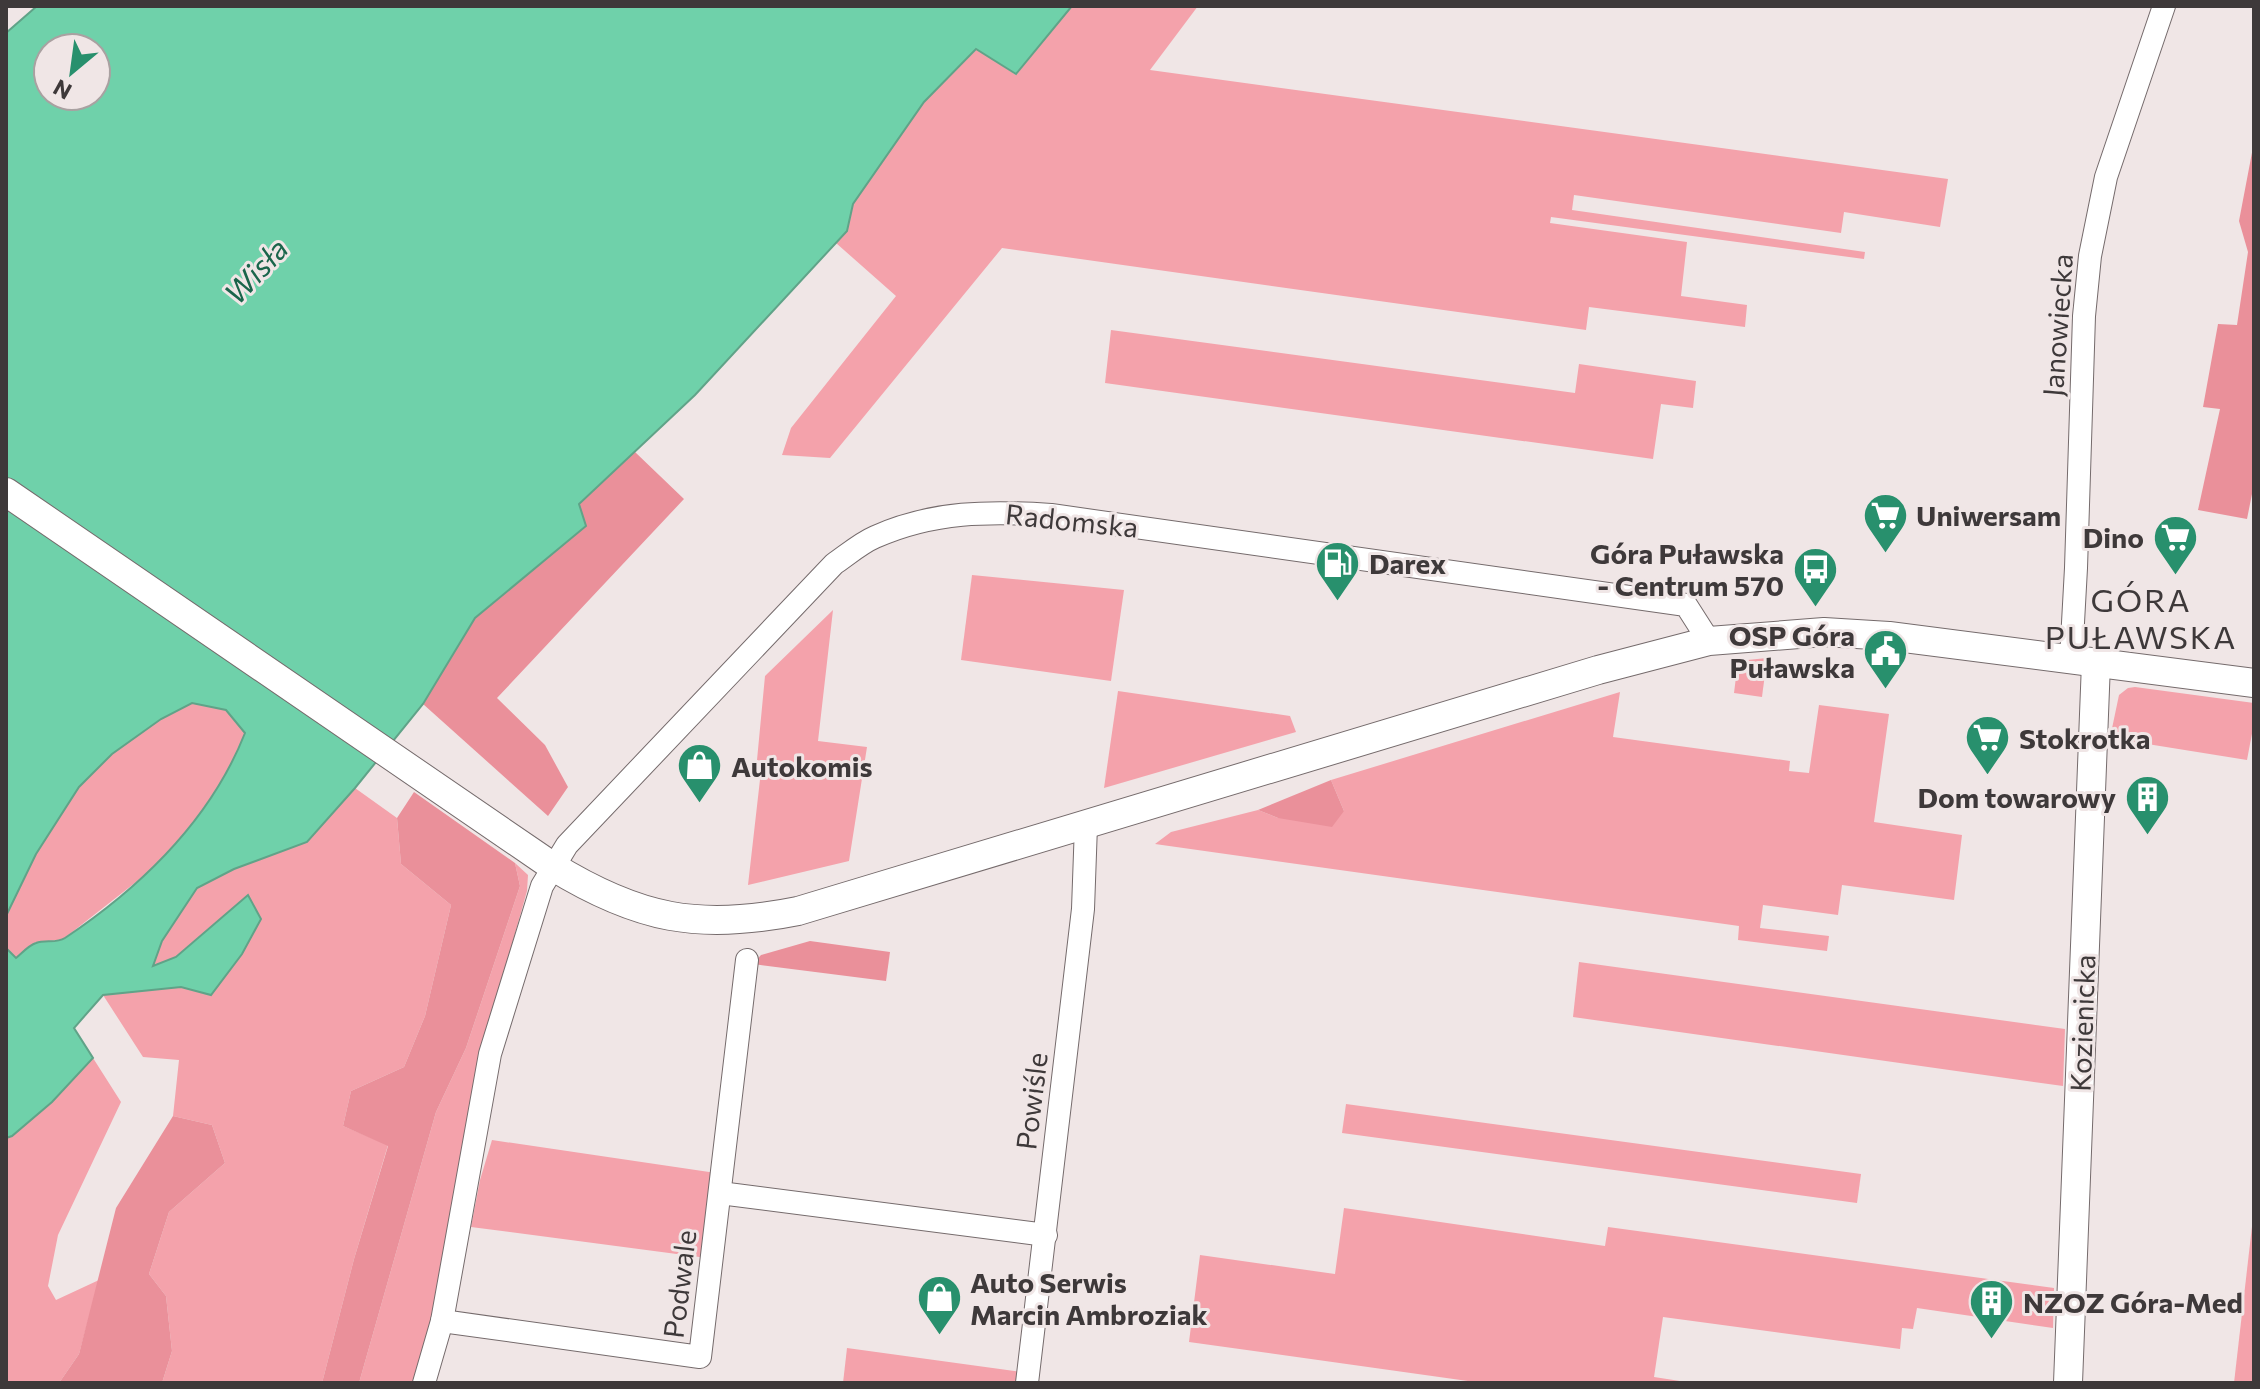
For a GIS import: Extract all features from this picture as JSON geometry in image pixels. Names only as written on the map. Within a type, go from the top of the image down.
[{"type":"main road","points":[[6,492],[584,886],[635,907],[694,920],[732,922],[798,911],[1598,670],[1709,641],[1824,632],[1889,636],[2254,683]]},
{"type":"main road","name":"Kozienicka","points":[[2068,1383],[2084,661]]},
{"type":"street","name":"Janowiecka","points":[[2084,661],[2076,568],[2084,316],[2090,256],[2106,177],[2164,6]]},
{"type":"street","name":"Radomska","points":[[552,866],[567,845],[834,564],[873,537],[934,517],[988,511],[1051,515],[1686,605],[1709,641]]},
{"type":"street","name":"Powiśle","points":[[1027,1383],[1083,909],[1086,825]]},
{"type":"street","points":[[424,1383],[442,1321],[490,1054],[542,886],[552,866]]},
{"type":"street","name":"Podwale","points":[[442,1321],[700,1357],[747,960]]},
{"type":"street","points":[[720,1193],[1046,1235]]},
{"type":"shaded area","points":[[1072,6],[1198,6],[1150,70],[1948,179],[1940,227],[1844,212],[1841,233],[1574,195],[1572,210],[1865,252],[1864,259],[1551,217],[1550,223],[1687,242],[1681,296],[1747,305],[1745,327],[1589,307],[1586,330],[1002,248],[830,458],[782,455],[791,428],[896,296],[836,243],[847,231],[853,204],[924,102],[977,49],[1016,75]]},
{"type":"shaded area","points":[[2254,142],[2254,484],[2247,519],[2198,510],[2220,409],[2203,407],[2218,324],[2237,325],[2248,252],[2239,221]]},
{"type":"shaded area","points":[[1111,330],[1575,393],[1579,364],[1696,381],[1693,408],[1661,404],[1653,459],[1105,383]]},
{"type":"shaded area","points":[[635,452],[684,499],[497,698],[545,745],[568,787],[548,816],[423,704],[475,618],[586,526],[579,504]]},
{"type":"shaded area","points":[[972,575],[1124,590],[1111,681],[961,660]]},
{"type":"shaded area","points":[[833,610],[818,741],[867,747],[849,861],[748,885],[762,762],[757,760],[765,676]]},
{"type":"shaded area","points":[[1767,658],[1762,697],[1734,693],[1738,661]]},
{"type":"shaded area","points":[[2135,687],[2254,703],[2254,723],[2247,760],[2110,738],[2119,695]]},
{"type":"shaded area","points":[[1118,691],[1290,716],[1296,732],[1104,788]]},
{"type":"shaded area","points":[[1620,692],[1613,737],[1790,761],[1789,771],[1809,773],[1819,705],[1889,714],[1874,822],[1962,835],[1954,900],[1842,885],[1838,915],[1763,905],[1760,928],[1829,936],[1827,951],[1738,940],[1739,926],[1155,844],[1171,832],[1258,810],[1278,818],[1344,811],[1331,780]]},
{"type":"shaded area","points":[[192,703],[226,710],[245,733],[232,766],[198,816],[159,864],[62,940],[36,942],[16,958],[6,948],[6,916],[36,854],[79,787],[112,754],[161,719]]},
{"type":"shaded area","points":[[1331,780],[1344,811],[1332,827],[1278,818],[1258,810]]},
{"type":"shaded area","points":[[355,788],[397,818],[401,864],[451,905],[425,1016],[404,1067],[351,1091],[343,1126],[388,1145],[322,1383],[162,1383],[172,1351],[166,1296],[149,1274],[169,1212],[225,1163],[212,1125],[173,1116],[179,1060],[143,1057],[103,995],[181,987],[261,919],[248,896],[176,957],[152,967],[162,941],[197,887],[234,869],[307,842]]},
{"type":"shaded area","points":[[414,792],[515,863],[520,886],[466,1048],[436,1112],[359,1383],[322,1383],[354,1259],[388,1146],[343,1126],[351,1091],[404,1067],[425,1016],[451,905],[401,864],[397,818]]},
{"type":"shaded area","points":[[515,863],[528,875],[527,891],[489,1026],[445,1275],[417,1383],[359,1383],[436,1112],[466,1048],[520,886]]},
{"type":"shaded area","points":[[810,941],[890,952],[886,981],[753,964],[761,955]]},
{"type":"shaded area","points":[[1579,962],[2065,1029],[2063,1086],[1573,1017]]},
{"type":"shaded area","points":[[93,1058],[121,1102],[58,1235],[48,1286],[56,1300],[99,1280],[79,1354],[59,1383],[6,1383],[6,1138],[52,1102]]},
{"type":"shaded area","points":[[1346,1104],[1861,1174],[1857,1203],[1342,1133]]},
{"type":"shaded area","points":[[173,1116],[212,1125],[225,1163],[169,1212],[149,1274],[166,1296],[172,1351],[162,1383],[59,1383],[79,1354],[116,1208]]},
{"type":"shaded area","points":[[492,1140],[716,1173],[707,1258],[471,1227]]},
{"type":"shaded area","points":[[1344,1208],[1605,1246],[1608,1227],[2054,1288],[2053,1328],[1917,1308],[1913,1329],[1902,1328],[1900,1349],[1663,1317],[1654,1377],[1693,1383],[1482,1383],[1189,1342],[1200,1255],[1335,1274]]},
{"type":"shaded area","points":[[2254,1209],[2254,1383],[2234,1383]]},
{"type":"shaded area","points":[[847,1348],[1022,1372],[1021,1383],[843,1383]]},
{"type":"water","name":"Wisła","points":[[37,6],[1072,6],[1016,74],[976,49],[924,102],[853,204],[847,231],[695,395],[579,504],[586,526],[475,618],[423,704],[307,842],[234,869],[197,888],[162,941],[153,966],[176,957],[248,895],[261,919],[242,954],[211,995],[181,987],[103,995],[74,1028],[93,1058],[52,1102],[6,1138],[6,948],[16,958],[33,944],[65,938],[120,897],[171,849],[213,794],[245,733],[226,710],[192,703],[161,719],[112,754],[79,787],[36,854],[6,916],[6,33]]},
{"type":"place","name":"Uniwersam","points":[[1885,554]]},
{"type":"place","name":"Dino","points":[[2175,576]]},
{"type":"place","name":"Darex","points":[[1338,602]]},
{"type":"place","name":"Góra Puławska - Centrum 570","points":[[1815,608]]},
{"type":"place","name":"OSP Góra Puławska","points":[[1886,690]]},
{"type":"place","name":"Stokrotka","points":[[1988,777]]},
{"type":"place","name":"Autokomis","points":[[700,805]]},
{"type":"place","name":"Dom towarowy","points":[[2147,836]]},
{"type":"place","name":"Auto Serwis Marcin Ambroziak","points":[[939,1337]]},
{"type":"place","name":"NZOZ Góra-Med","points":[[1992,1341]]},
{"type":"district","name":"GÓRA PUŁAWSKA","points":[[2141,618]]}]
